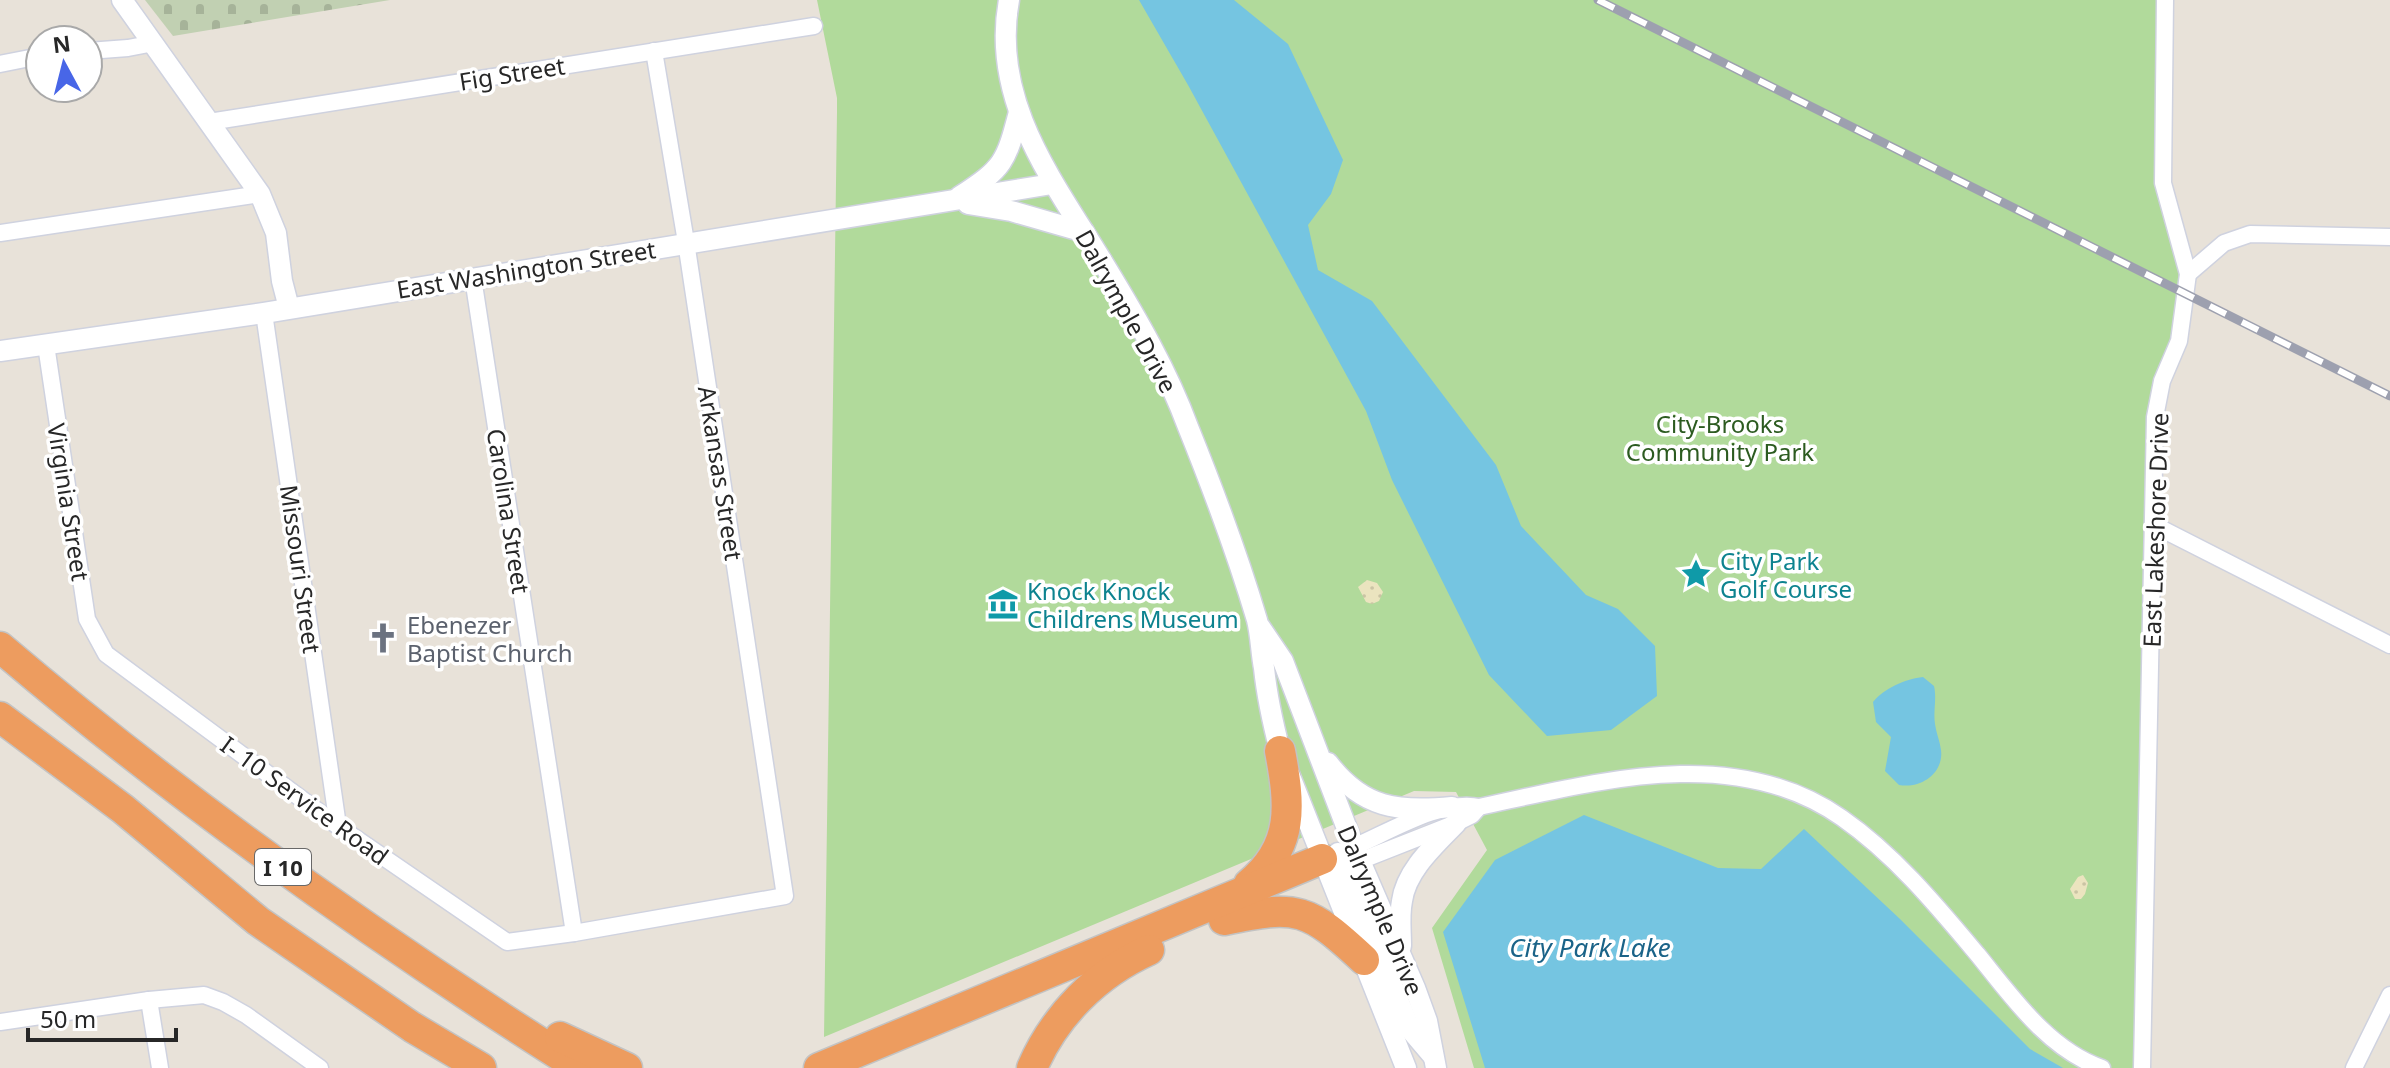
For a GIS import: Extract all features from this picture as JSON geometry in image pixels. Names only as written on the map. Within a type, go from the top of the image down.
[{"type":"highway","name":"I 10","points":[[0,647],[173,786],[432,973],[580,1068]]},
{"type":"highway","name":"I 10","points":[[0,717],[123,809],[258,921],[412,1027],[481,1068]]},
{"type":"highway","points":[[1032,1068],[1053,1030],[1088,989],[1131,959],[1228,909],[1269,865],[1283,838],[1287,807],[1280,751]]},
{"type":"highway","points":[[819,1068],[1228,909],[1341,860]]},
{"type":"highway","points":[[1228,909],[1297,912],[1334,932],[1364,960]]},
{"type":"highway","points":[[432,973],[627,1068]]},
{"type":"street","points":[[122,0],[260,194],[276,233],[289,308]]},
{"type":"street","name":"Dalrymple Drive","points":[[1009,0],[1005,39],[1019,112],[1052,184],[1133,314],[1161,365],[1188,425],[1258,623],[1270,710],[1280,751],[1341,860],[1401,954],[1427,1021],[1435,1062]]},
{"type":"street","name":"East Lakeshore Drive","points":[[2142,1068],[2155,417],[2162,381],[2179,341],[2188,274],[2163,183],[2165,0]]},
{"type":"street","name":"Fig Street","points":[[209,122],[814,26]]},
{"type":"street","points":[[104,50],[154,43]]},
{"type":"street","name":"Arkansas Street","points":[[574,933],[785,896],[654,51]]},
{"type":"street","points":[[0,64],[24,59]]},
{"type":"street","points":[[953,201],[997,169],[1009,150],[1019,112]]},
{"type":"street","name":"East Washington Street","points":[[0,351],[264,313],[1052,184]]},
{"type":"street","points":[[0,233],[260,194]]},
{"type":"street","points":[[953,201],[1011,211],[1084,232]]},
{"type":"street","points":[[2188,274],[2224,243],[2250,234],[2390,237]]},
{"type":"street","name":"Carolina Street","points":[[473,278],[574,933]]},
{"type":"street","name":"Missouri Street","points":[[264,313],[338,826]]},
{"type":"street","name":"Virginia Street","points":[[46,345],[87,619],[106,654]]},
{"type":"street","points":[[2154,525],[2390,645]]},
{"type":"street","name":"Dalrymple Drive","points":[[1258,623],[1283,661],[1315,746],[1364,960],[1406,1068]]},
{"type":"street","name":"I- 10 Service Road","points":[[106,654],[338,826],[507,942],[574,933]]},
{"type":"street","points":[[1315,746],[1340,779],[1374,801],[1397,808],[1454,815]]},
{"type":"street","points":[[1401,954],[1402,899],[1407,884],[1454,815],[1465,804],[1479,807],[1592,784],[1671,774],[1735,776],[1796,794],[1842,818],[1884,852],[1938,908],[2034,1021],[2074,1054],[2102,1068]]},
{"type":"street","points":[[1435,1062],[1410,1029],[1341,860],[1454,815]]},
{"type":"street","points":[[0,1022],[186,995],[214,998],[246,1015],[320,1068]]},
{"type":"street","points":[[2354,1068],[2390,995]]},
{"type":"street","points":[[149,1000],[160,1068]]},
{"type":"green space","points":[[145,0],[390,0],[173,36]]},
{"type":"green space","name":"City-Brooks Community Park","points":[[817,0],[2165,0],[2163,183],[2188,274],[2155,417],[2142,1068],[1474,1068],[1432,928],[1487,850],[1456,792],[1414,791],[824,1037],[837,98]]},
{"type":"sand","points":[[1367,580],[1377,583],[1383,592],[1379,601],[1372,604],[1366,602],[1358,587]]},
{"type":"sand","points":[[2083,875],[2088,883],[2085,894],[2081,899],[2075,899],[2070,889]]},
{"type":"water","points":[[1139,0],[1234,0],[1288,44],[1343,160],[1331,194],[1308,225],[1318,270],[1372,301],[1496,465],[1521,526],[1586,595],[1618,609],[1655,646],[1657,696],[1611,730],[1547,736],[1489,675],[1392,480],[1366,411]]},
{"type":"water","points":[[1923,677],[1934,686],[1941,758],[1935,772],[1923,782],[1899,785],[1885,771],[1891,737],[1876,722],[1873,702],[1896,685]]},
{"type":"water","name":"City Park Lake","points":[[1584,815],[1718,868],[1761,869],[1804,829],[1900,919],[2030,1049],[2063,1068],[1485,1068],[1443,932],[1495,860]]},
{"type":"railway","points":[[1598,0],[2390,396]]},
{"type":"place","name":"City Park Golf Course","points":[[1696,574]]},
{"type":"place","name":"Knock Knock Childrens Museum","points":[[1003,604]]},
{"type":"place","name":"Ebenezer Baptist Church","points":[[383,638]]}]
